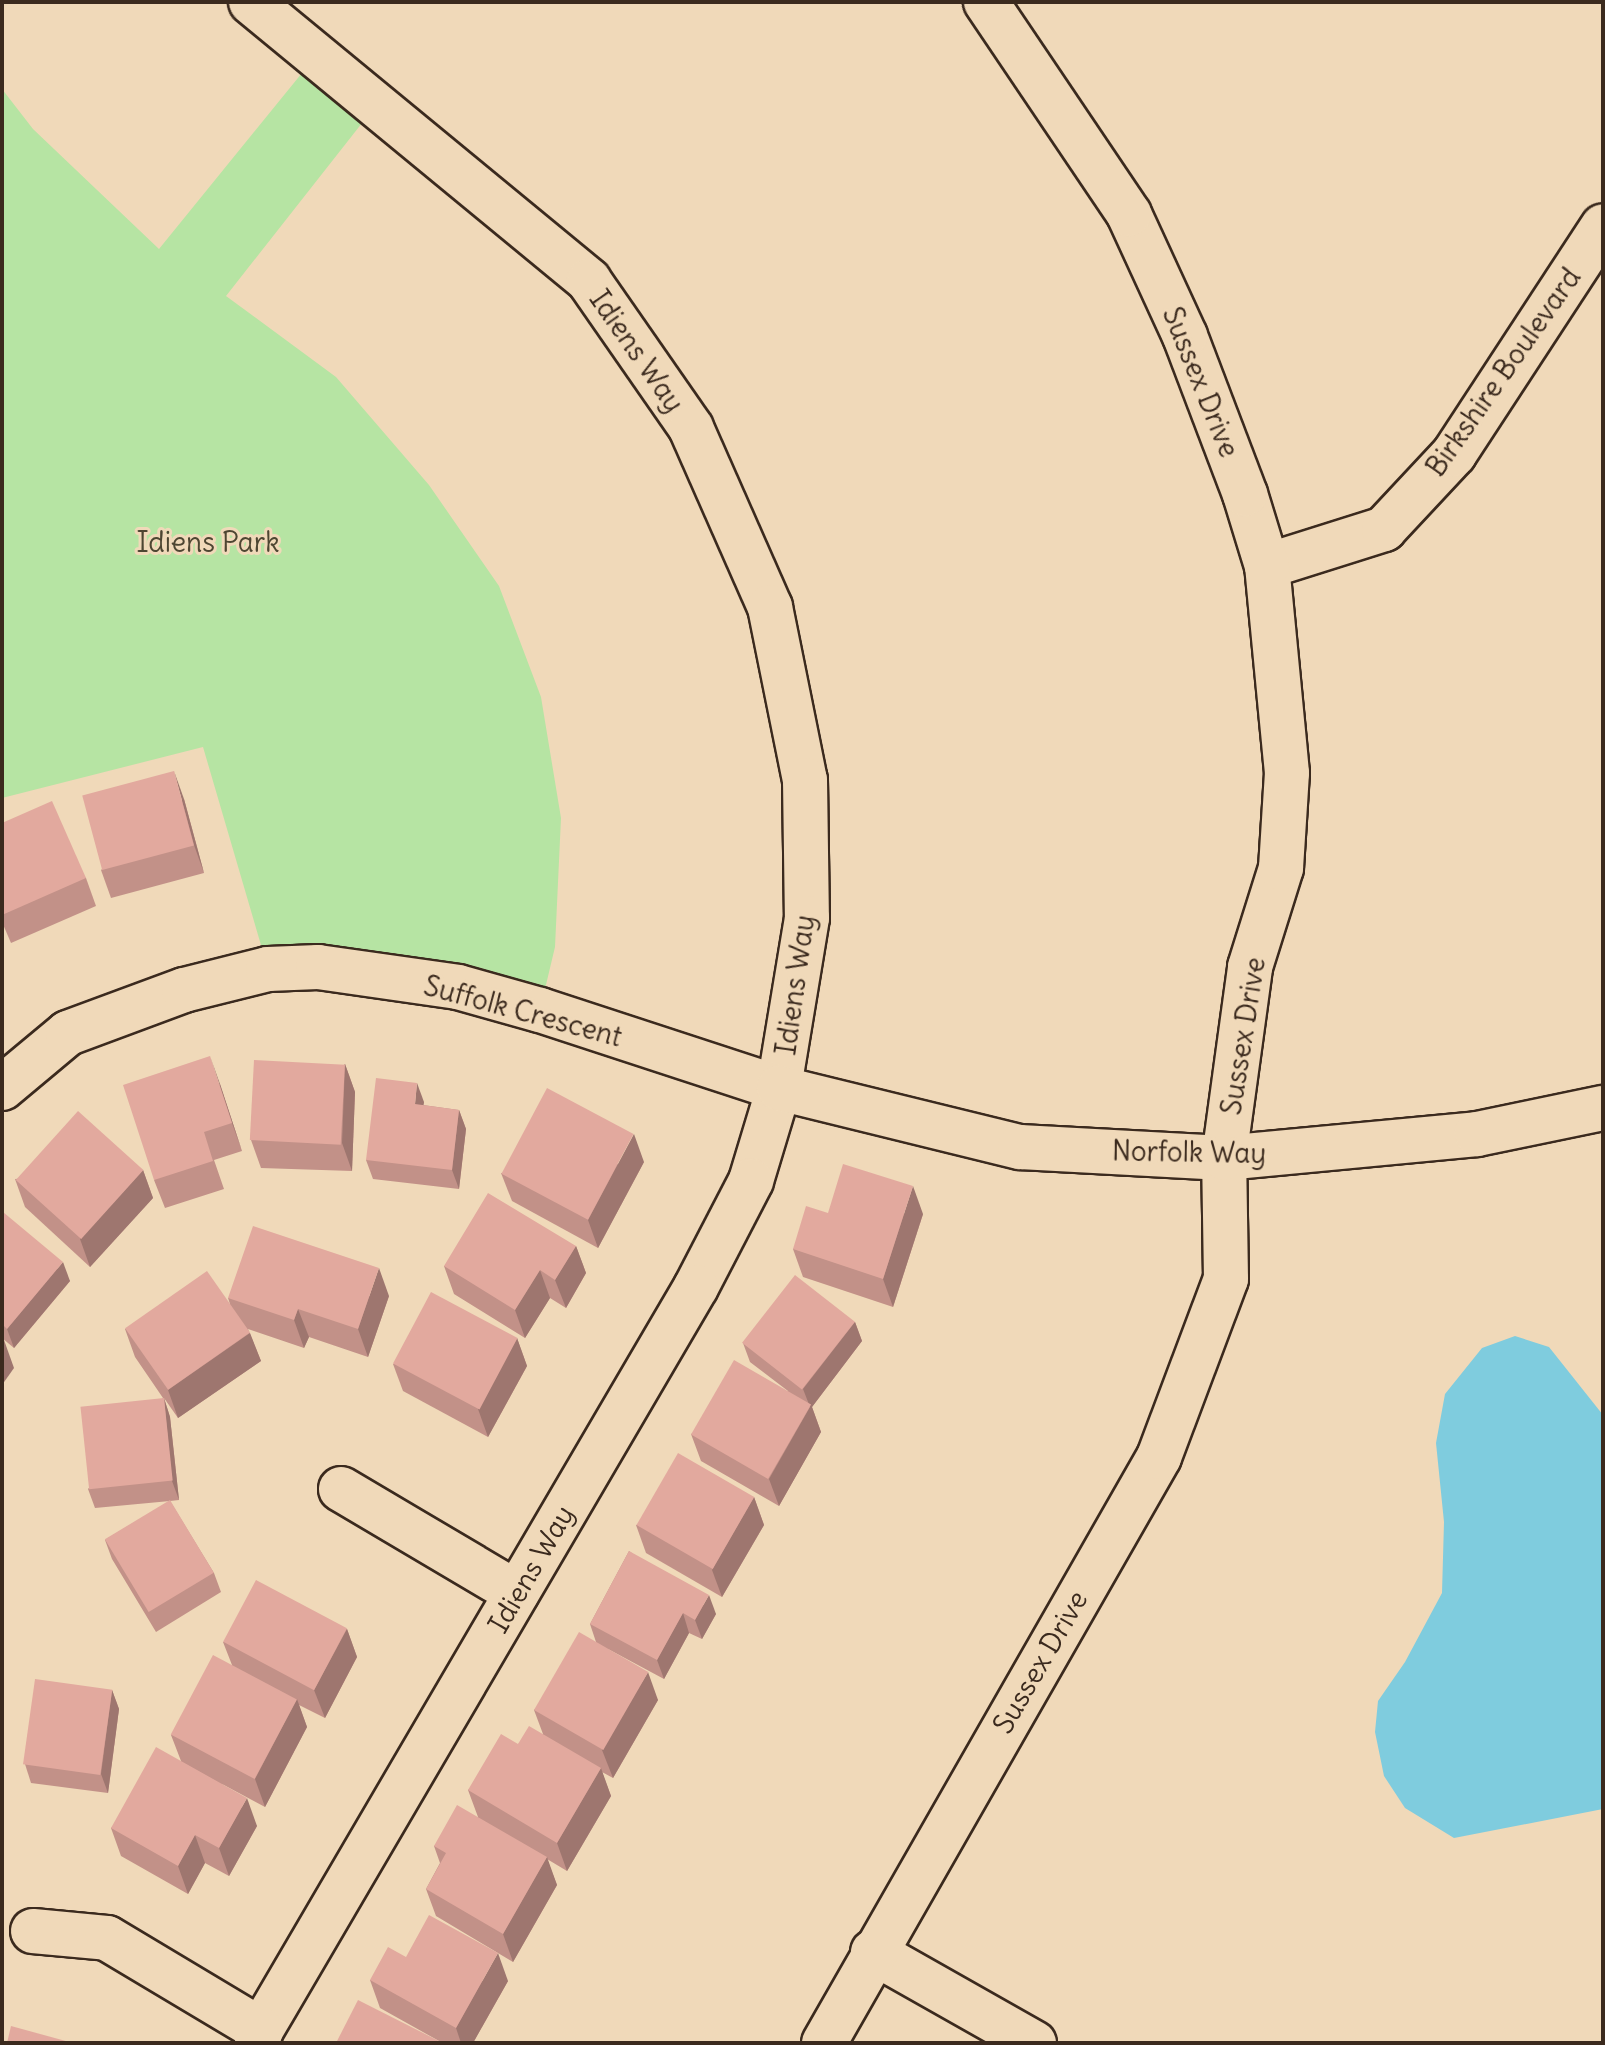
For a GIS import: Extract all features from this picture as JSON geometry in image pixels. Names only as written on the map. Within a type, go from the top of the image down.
[{"type":"street","name":"Idiens Way","points":[[251,2],[589,281],[691,428],[770,607],[805,780],[807,918],[779,1088],[751,1181],[696,1287],[259,2037]]},
{"type":"street","name":"Sussex Drive","points":[[824,2043],[873,1952],[1159,1457],[1226,1279],[1224,1158],[1250,967],[1281,868],[1287,773],[1267,566],[1245,494],[1185,336],[1129,214],[986,2]]},
{"type":"street","name":"Birkshire Boulevard","points":[[1267,566],[1384,529],[1454,454],[1603,226]]},
{"type":"street","name":"Suffolk Crescent","points":[[2,1088],[68,1033],[184,990],[268,969],[318,967],[458,987],[540,1010],[779,1088]]},
{"type":"street","name":"Norfolk Way","points":[[779,1088],[1020,1147],[1224,1158],[1477,1134],[1603,1108]]},
{"type":"street","points":[[341,1489],[517,1593]]},
{"type":"street","points":[[33,1931],[107,1938],[259,2037]]},
{"type":"street","points":[[873,1952],[1034,2043]]},
{"type":"green space","name":"Idiens Park","points":[[315,57],[377,104],[226,296],[336,377],[429,485],[499,586],[541,697],[561,818],[555,947],[540,1010],[268,969],[203,747],[2,798],[2,89],[33,129],[159,249]]},
{"type":"water","points":[[1515,1336],[1549,1347],[1603,1415],[1603,1809],[1454,1838],[1405,1808],[1384,1776],[1375,1732],[1378,1701],[1405,1662],[1442,1593],[1444,1522],[1436,1443],[1445,1394],[1482,1348]]},
{"type":"building","points":[[174,771],[194,845],[102,870],[82,796]]},
{"type":"building","points":[[52,801],[86,878],[2,915],[2,823]]},
{"type":"building","points":[[210,1056],[232,1123],[204,1132],[213,1161],[154,1180],[123,1085]]},
{"type":"building","points":[[254,1060],[345,1065],[341,1145],[250,1140]]},
{"type":"building","points":[[376,1078],[417,1083],[415,1104],[459,1110],[452,1170],[366,1160]]},
{"type":"building","points":[[547,1088],[634,1134],[588,1220],[501,1174]]},
{"type":"building","points":[[78,1111],[143,1170],[81,1239],[16,1180]]},
{"type":"building","points":[[843,1164],[913,1186],[883,1279],[793,1249],[806,1206],[828,1213]]},
{"type":"building","points":[[488,1193],[576,1246],[555,1280],[540,1270],[515,1310],[444,1266]]},
{"type":"building","points":[[3,1212],[63,1262],[7,1329],[2,1324]]},
{"type":"building","points":[[253,1226],[379,1268],[358,1329],[298,1309],[294,1320],[228,1298]]},
{"type":"building","points":[[207,1271],[250,1332],[168,1390],[125,1328]]},
{"type":"building","points":[[795,1275],[855,1322],[802,1390],[742,1343]]},
{"type":"building","points":[[431,1292],[518,1338],[480,1410],[393,1364]]},
{"type":"building","points":[[734,1360],[811,1404],[768,1479],[691,1434]]},
{"type":"building","points":[[164,1398],[173,1481],[89,1489],[80,1407]]},
{"type":"building","points":[[678,1453],[754,1497],[713,1569],[636,1525]]},
{"type":"building","points":[[170,1500],[214,1573],[149,1612],[105,1539]]},
{"type":"building","points":[[629,1551],[709,1595],[695,1620],[683,1613],[657,1660],[590,1624]]},
{"type":"building","points":[[256,1580],[347,1628],[314,1690],[223,1642]]},
{"type":"building","points":[[579,1632],[648,1672],[603,1750],[534,1710]]},
{"type":"building","points":[[213,1655],[297,1700],[255,1779],[171,1734]]},
{"type":"building","points":[[35,1679],[112,1690],[100,1775],[23,1764]]},
{"type":"building","points":[[529,1726],[601,1768],[557,1843],[468,1790],[501,1734],[518,1744]]},
{"type":"building","points":[[156,1747],[247,1798],[219,1848],[195,1835],[178,1866],[111,1828]]},
{"type":"building","points":[[457,1805],[547,1857],[503,1934],[426,1889],[446,1853],[434,1846]]},
{"type":"building","points":[[429,1915],[498,1953],[456,2028],[370,1980],[388,1947],[406,1957]]},
{"type":"building","points":[[358,2000],[439,2041],[438,2043],[336,2043]]},
{"type":"building","points":[[11,2026],[73,2043],[7,2043]]}]
